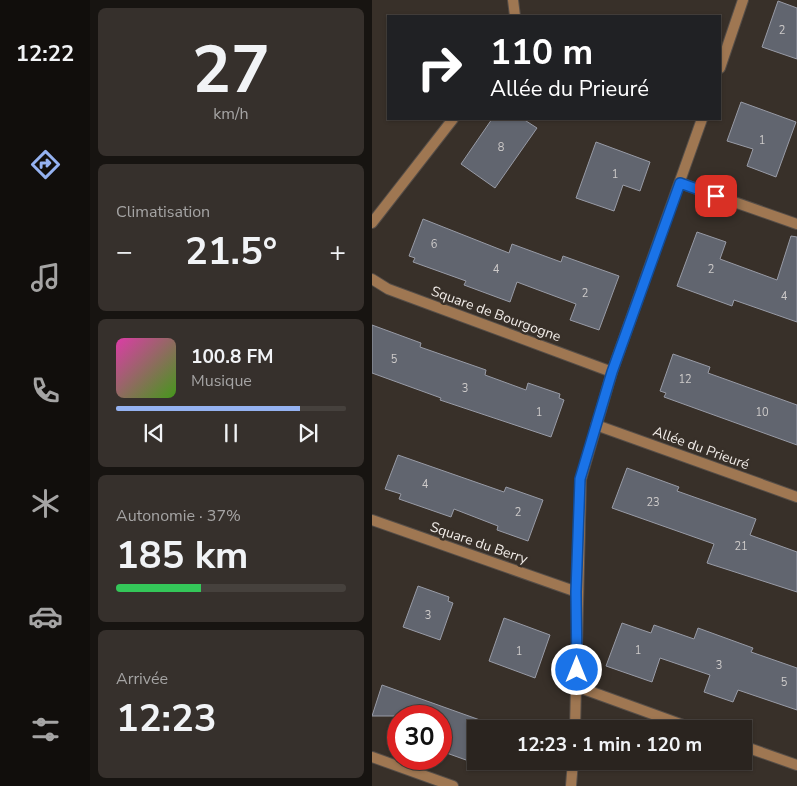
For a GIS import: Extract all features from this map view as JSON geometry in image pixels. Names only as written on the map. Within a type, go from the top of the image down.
[{"type":"street","points":[[513,0],[515,15]]},
{"type":"street","points":[[721,65],[743,0]]},
{"type":"street","points":[[372,223],[452,120]]},
{"type":"street","points":[[576,720],[578,687],[576,592],[580,479],[612,372],[702,120]]},
{"type":"street","points":[[680,183],[796,224]]},
{"type":"street","name":"Square de Bourgogne","points":[[372,279],[388,289],[612,372]]},
{"type":"street","name":"Allée du Prieuré","points":[[596,425],[796,497]]},
{"type":"street","name":"Square du Berry","points":[[372,520],[576,592]]},
{"type":"street","points":[[578,687],[669,720]]},
{"type":"street","points":[[752,749],[796,765]]},
{"type":"street","points":[[372,757],[453,786]]},
{"type":"street","points":[[571,786],[572,770]]},
{"type":"building","points":[[778,1],[797,8],[797,59],[762,47]]},
{"type":"building","points":[[741,102],[796,122],[776,177],[747,166],[753,149],[727,141]]},
{"type":"building","points":[[491,120],[525,120],[537,128],[495,188],[461,164]]},
{"type":"building","points":[[596,142],[650,162],[640,191],[623,185],[614,211],[576,198]]},
{"type":"building","points":[[423,219],[509,253],[512,244],[561,262],[563,256],[619,276],[599,330],[570,320],[576,304],[517,282],[510,302],[464,285],[466,281],[413,262],[415,258],[409,256]]},
{"type":"building","points":[[697,232],[726,242],[720,259],[777,280],[791,236],[797,237],[797,322],[734,300],[732,306],[677,286]]},
{"type":"building","points":[[372,325],[421,343],[420,347],[486,370],[485,375],[526,390],[528,383],[560,394],[559,398],[564,400],[551,437],[440,400],[441,398],[372,373]]},
{"type":"building","points":[[673,354],[710,367],[708,373],[797,405],[797,445],[664,397],[666,393],[660,391]]},
{"type":"building","points":[[398,455],[504,492],[506,487],[543,500],[528,541],[497,530],[498,526],[454,509],[451,517],[399,499],[401,494],[385,489]]},
{"type":"building","points":[[627,468],[679,487],[677,491],[756,519],[750,535],[797,552],[797,592],[707,563],[714,544],[612,508]]},
{"type":"building","points":[[418,586],[449,597],[448,601],[453,603],[440,640],[403,627]]},
{"type":"building","points":[[504,618],[550,635],[535,678],[489,661]]},
{"type":"building","points":[[622,623],[651,633],[654,625],[694,639],[698,628],[753,648],[751,652],[797,668],[797,710],[738,690],[733,702],[704,692],[710,675],[660,658],[652,682],[606,666]]},
{"type":"building","points":[[382,685],[438,705],[387,705],[387,716],[372,716]]},
{"type":"building","points":[[452,710],[480,720],[467,720],[466,760],[452,755]]},
{"type":"route","points":[[577,670],[576,592],[580,479],[612,372],[680,183],[716,196]]}]
